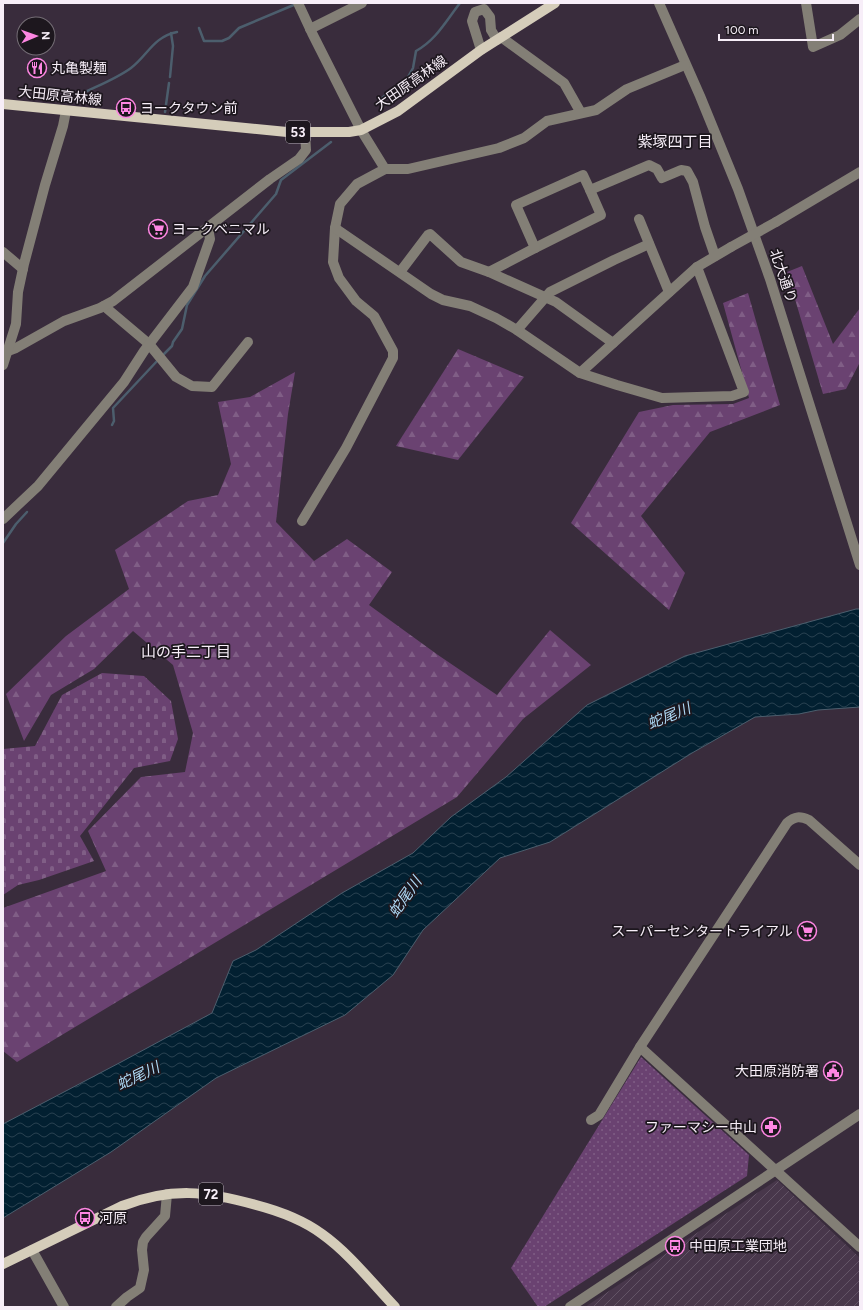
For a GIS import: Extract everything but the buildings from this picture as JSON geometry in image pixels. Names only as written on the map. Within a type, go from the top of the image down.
[{"type":"main road","name":"大田原高林線","points":[[3,104],[287,132],[349,132],[361,130],[398,111],[481,50],[555,3]]},
{"type":"main road","name":"72","points":[[3,1264],[122,1206],[141,1199],[167,1194],[201,1193],[218,1195],[272,1209],[311,1227],[323,1235],[346,1255],[395,1307]]},
{"type":"street","points":[[298,3],[361,130],[385,169]]},
{"type":"street","points":[[310,29],[362,3]]},
{"type":"street","name":"北大通り","points":[[659,3],[685,65],[700,96],[738,189],[770,280],[860,565]]},
{"type":"street","points":[[806,3],[813,47],[840,35],[860,19]]},
{"type":"street","points":[[481,50],[472,20],[475,12],[484,9],[490,17],[491,30],[499,38],[564,83],[581,113]]},
{"type":"street","points":[[302,521],[346,448],[393,358],[393,351],[374,316],[356,301],[340,278],[333,262],[335,228],[340,204],[357,184],[385,169],[408,169],[499,148],[524,138],[547,121],[596,110],[627,89],[685,65]]},
{"type":"street","points":[[3,365],[5,351],[16,324],[18,292],[23,269],[45,185],[64,126],[66,111]]},
{"type":"street","points":[[5,351],[16,348],[64,321],[104,306],[113,301],[270,179],[299,159],[306,150],[305,132]]},
{"type":"street","points":[[590,190],[649,165],[657,169],[662,178],[681,170],[687,171],[693,182],[704,227],[715,256]]},
{"type":"street","points":[[580,374],[697,267],[860,172]]},
{"type":"street","points":[[489,272],[602,215],[583,175],[516,205],[535,248]]},
{"type":"street","points":[[639,219],[669,292]]},
{"type":"street","points":[[3,519],[38,486],[124,382],[149,344],[193,287],[210,239],[208,228]]},
{"type":"street","points":[[335,228],[431,294],[443,300],[470,306],[496,318],[517,330],[580,374],[662,398],[732,396],[744,392],[697,267]]},
{"type":"street","points":[[400,272],[430,234],[462,262],[489,272],[556,302],[613,343]]},
{"type":"street","points":[[517,330],[550,292],[607,263],[649,244]]},
{"type":"street","points":[[3,252],[23,269]]},
{"type":"street","points":[[104,306],[149,344],[176,377],[192,386],[212,387],[248,342]]},
{"type":"street","points":[[591,1120],[599,1115],[640,1047],[787,823],[794,818],[802,817],[809,820],[860,865]]},
{"type":"street","points":[[640,1047],[860,1248]]},
{"type":"street","points":[[570,1307],[860,1114]]},
{"type":"street","points":[[116,1307],[140,1288],[144,1270],[142,1250],[143,1242],[165,1216],[167,1194]]},
{"type":"street","points":[[32,1250],[64,1307]]},
{"type":"shaded area","points":[[777,1180],[860,1258],[860,1307],[585,1307]]},
{"type":"green space","points":[[802,266],[833,344],[860,308],[860,362],[846,389],[823,394],[787,272]]},
{"type":"green space","points":[[748,293],[780,405],[710,432],[641,516],[685,573],[669,610],[571,523],[639,412],[673,405],[733,404],[749,398],[723,303]]},
{"type":"green space","points":[[458,349],[524,377],[458,460],[396,446]]},
{"type":"green space","points":[[295,372],[288,414],[276,522],[314,561],[347,539],[392,572],[369,605],[438,655],[497,695],[550,630],[591,665],[523,719],[457,797],[17,1062],[3,1051],[3,908],[106,871],[88,831],[141,777],[185,772],[193,733],[173,665],[133,631],[94,669],[51,695],[24,741],[6,694],[66,636],[129,589],[115,550],[188,501],[218,495],[231,464],[218,402],[250,397]]},
{"type":"green space","points":[[102,673],[144,676],[171,701],[178,739],[170,761],[134,768],[80,836],[94,861],[39,880],[18,885],[3,895],[3,749],[35,746],[62,695]]},
{"type":"green space","points":[[641,1057],[749,1155],[747,1176],[544,1307],[538,1307],[511,1268]]},
{"type":"water","name":"蛇尾川","points":[[860,609],[860,707],[755,717],[692,753],[550,842],[500,858],[423,930],[393,975],[345,1015],[216,1078],[111,1152],[3,1218],[3,1124],[212,1013],[233,961],[256,950],[342,893],[413,853],[451,817],[506,777],[587,705],[685,656]]},
{"type":"waterway","points":[[382,98],[408,77],[413,68],[416,51],[435,36],[460,3]]},
{"type":"waterway","points":[[199,28],[204,41],[222,41],[229,38],[239,28],[296,4]]},
{"type":"waterway","points":[[81,94],[125,72],[137,63],[156,42],[169,34],[177,32]]},
{"type":"waterway","points":[[170,77],[173,46],[171,33]]},
{"type":"waterway","points":[[165,112],[169,83]]},
{"type":"waterway","points":[[162,356],[172,346],[182,329],[187,305],[205,276],[276,194],[281,180],[331,142]]},
{"type":"waterway","points":[[112,425],[114,421],[113,408],[158,360]]},
{"type":"waterway","points":[[3,543],[16,524],[27,512]]},
{"type":"place","name":"丸亀製麺","points":[[37,68]]},
{"type":"place","name":"ヨークタウン前","points":[[126,108]]},
{"type":"place","name":"ヨークベニマル","points":[[158,229]]},
{"type":"place","name":"スーパーセンタートライアル","points":[[807,931]]},
{"type":"place","name":"大田原消防署","points":[[833,1071]]},
{"type":"place","name":"ファーマシー中山","points":[[771,1127]]},
{"type":"place","name":"河原","points":[[85,1218]]},
{"type":"place","name":"中田原工業団地","points":[[675,1246]]},
{"type":"district","name":"紫塚四丁目","points":[[675,142]]},
{"type":"district","name":"山の手二丁目","points":[[186,652]]}]
